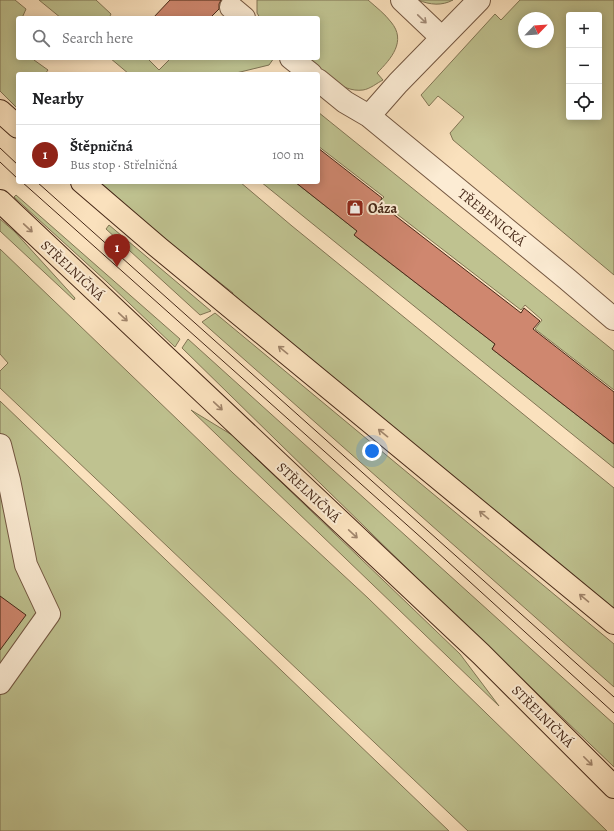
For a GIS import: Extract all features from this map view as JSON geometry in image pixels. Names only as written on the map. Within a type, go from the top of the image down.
[{"type":"main road","points":[[0,111],[16,125]]},
{"type":"main road","points":[[84,184],[165,253],[614,623]]},
{"type":"main road","name":"STŘELNIČNÁ","points":[[0,201],[481,654],[614,787]]},
{"type":"street","points":[[402,0],[442,38]]},
{"type":"street","points":[[369,116],[398,83],[479,0]]},
{"type":"street","points":[[294,60],[308,72]]},
{"type":"street","name":"TŘEBENICKÁ","points":[[320,82],[345,102],[369,116],[614,319]]},
{"type":"street","points":[[0,445],[9,480],[26,565],[49,614],[0,683]]},
{"type":"green space","points":[[0,0],[15,0],[26,9],[23,16],[16,16],[16,60],[34,60],[48,70],[46,72],[16,72],[16,107],[0,91]]},
{"type":"green space","points":[[39,0],[96,0],[111,14],[110,16],[59,16]]},
{"type":"green space","points":[[257,0],[368,0],[389,19],[396,29],[398,36],[397,43],[392,56],[377,73],[383,80],[366,89],[355,90],[340,85],[332,80],[308,60],[320,60],[320,16],[259,16],[257,13]]},
{"type":"green space","points":[[418,0],[453,0],[436,4]]},
{"type":"green space","points":[[520,0],[614,0],[614,275],[453,140],[450,133],[464,117],[438,96],[429,106],[421,95],[495,14],[501,20]]},
{"type":"green space","points":[[112,60],[149,60],[159,70],[169,60],[273,60],[269,65],[240,72],[127,72]]},
{"type":"green space","points":[[320,114],[614,351],[614,390],[535,329],[542,320],[525,305],[521,310],[380,201],[384,197],[320,148]]},
{"type":"green space","points":[[102,184],[242,184],[614,488],[614,609],[232,295],[233,293],[156,232]]},
{"type":"green space","points":[[263,184],[298,184],[357,231],[355,236],[495,344],[492,349],[614,444],[614,468]]},
{"type":"green space","points":[[16,195],[180,339],[175,347],[107,282],[14,197]]},
{"type":"green space","points":[[0,219],[15,232],[75,298],[74,300],[0,231]]},
{"type":"green space","points":[[109,225],[211,311],[200,315],[106,229]]},
{"type":"green space","points":[[0,249],[233,473],[368,598],[607,831],[468,831],[0,388],[0,371],[8,363],[0,354]]},
{"type":"green space","points":[[215,313],[614,644],[614,687],[202,322]]},
{"type":"green space","points":[[188,339],[614,724],[614,767],[418,579],[182,348]]},
{"type":"green space","points":[[0,401],[449,831],[0,831]]},
{"type":"green space","points":[[191,410],[232,435],[460,654],[499,706]]},
{"type":"building","points":[[170,0],[221,0],[219,9],[212,16],[155,16]]},
{"type":"building","points":[[320,150],[382,198],[379,203],[521,313],[524,308],[540,321],[533,329],[614,392],[614,444],[492,349],[495,344],[354,235],[357,231],[298,184],[320,184]]},
{"type":"building","points":[[0,596],[26,615],[0,650]]},
{"type":"tram line","points":[[0,148],[16,163]]},
{"type":"tram line","points":[[0,162],[16,177]]},
{"type":"tram line","points":[[24,184],[425,541],[614,713]]},
{"type":"tram line","points":[[39,184],[614,697]]},
{"type":"place","name":"Oáza","points":[[355,208]]},
{"type":"place","name":"Štěpničná","points":[[117,267]]}]
